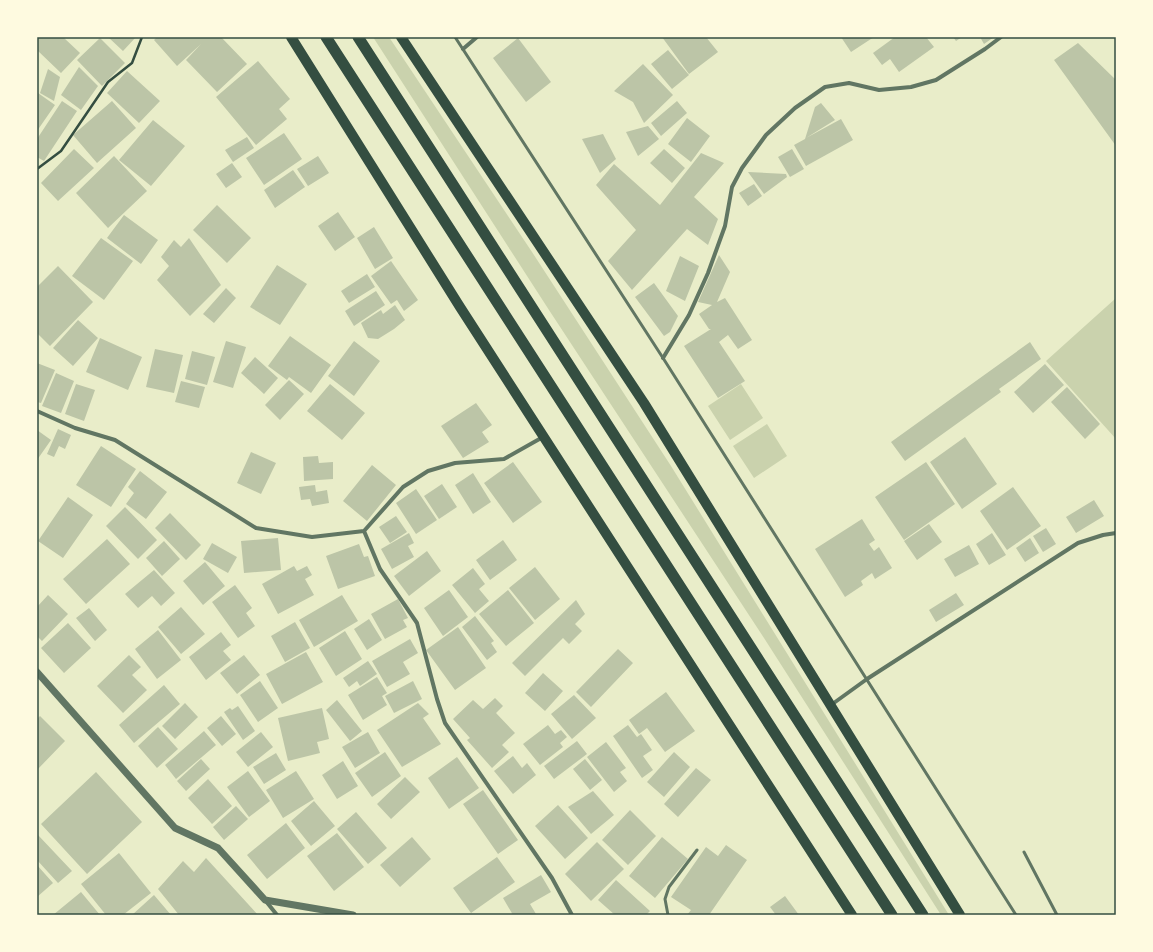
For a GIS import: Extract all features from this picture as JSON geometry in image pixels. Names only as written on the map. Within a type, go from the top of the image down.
[{"type":"highway","points":[[326,37],[892,915]]},
{"type":"highway","points":[[358,37],[923,915]]},
{"type":"main road","points":[[291,37],[460,307],[852,915]]},
{"type":"main road","points":[[401,37],[644,403],[960,915]]},
{"type":"street","points":[[463,49],[477,37]]},
{"type":"street","points":[[663,358],[688,315],[708,273],[725,226],[732,188],[742,168],[766,135],[795,108],[824,87],[849,83],[879,90],[911,87],[936,80],[1001,37]]},
{"type":"street","points":[[37,411],[75,428],[115,440],[256,528],[312,537],[364,531],[403,487],[428,470],[455,463],[504,459],[544,437]]},
{"type":"street","points":[[364,531],[380,569],[417,623],[437,699],[445,723],[552,878],[572,915]]},
{"type":"street","points":[[831,705],[867,679],[1078,543],[1103,535],[1116,533]]},
{"type":"street","points":[[37,672],[175,828],[218,848],[277,915]]},
{"type":"street","points":[[264,900],[353,915]]},
{"type":"lane","points":[[455,37],[663,358],[1016,915]]},
{"type":"lane","points":[[668,915],[665,899],[669,887],[697,850]]},
{"type":"lane","points":[[1024,852],[1058,915]]},
{"type":"path","points":[[37,169],[61,151],[108,82],[132,63],[142,37]]},
{"type":"green space","points":[[373,37],[389,37],[532,252],[671,466],[949,915],[941,915],[764,638],[549,310]]},
{"type":"green space","points":[[1116,298],[1116,439],[1046,361]]},
{"type":"green space","points":[[741,384],[763,418],[730,440],[708,406]]},
{"type":"green space","points":[[767,424],[787,456],[754,478],[733,446]]},
{"type":"building","points":[[37,37],[63,37],[80,53],[61,73],[37,50]]},
{"type":"building","points":[[108,37],[136,37],[123,51]]},
{"type":"building","points":[[157,37],[221,37],[247,64],[217,92],[186,60],[201,44],[177,66],[154,40]]},
{"type":"building","points":[[662,37],[706,37],[718,52],[689,74]]},
{"type":"building","points":[[841,37],[874,37],[851,52]]},
{"type":"building","points":[[895,37],[926,37],[934,47],[899,72],[890,59],[882,65],[873,53]]},
{"type":"building","points":[[953,37],[962,37],[956,41]]},
{"type":"building","points":[[980,37],[994,37],[984,44]]},
{"type":"building","points":[[100,38],[125,63],[102,86],[77,60]]},
{"type":"building","points":[[518,38],[551,82],[526,102],[493,58]]},
{"type":"building","points":[[1078,43],[1116,80],[1116,146],[1054,60]]},
{"type":"building","points":[[668,50],[689,75],[672,89],[651,64]]},
{"type":"building","points":[[258,61],[290,99],[279,109],[287,119],[256,145],[216,97]]},
{"type":"building","points":[[643,64],[673,95],[644,123],[633,102],[614,91]]},
{"type":"building","points":[[79,67],[98,86],[81,110],[61,95]]},
{"type":"building","points":[[48,69],[60,77],[54,101],[40,93]]},
{"type":"building","points":[[127,71],[160,101],[139,123],[107,93]]},
{"type":"building","points":[[38,93],[55,105],[37,131],[37,94]]},
{"type":"building","points":[[62,101],[77,111],[44,161],[37,157],[37,139]]},
{"type":"building","points":[[112,101],[136,128],[97,163],[73,135]]},
{"type":"building","points":[[677,101],[687,113],[661,136],[651,123]]},
{"type":"building","points":[[821,103],[835,120],[806,138],[841,119],[853,140],[806,166],[794,145],[805,139],[815,107]]},
{"type":"building","points":[[687,118],[710,136],[691,162],[668,144]]},
{"type":"building","points":[[153,120],[185,146],[151,186],[119,160]]},
{"type":"building","points":[[648,126],[659,139],[638,156],[626,132]]},
{"type":"building","points":[[284,133],[302,159],[264,185],[246,158]]},
{"type":"building","points":[[603,134],[616,159],[600,173],[582,139]]},
{"type":"building","points":[[247,137],[254,148],[233,162],[225,150]]},
{"type":"building","points":[[74,149],[94,168],[58,201],[41,183]]},
{"type":"building","points":[[664,149],[685,168],[672,183],[650,163]]},
{"type":"building","points":[[792,149],[804,169],[790,177],[778,157]]},
{"type":"building","points":[[701,153],[724,163],[694,197],[718,219],[708,245],[687,229],[632,290],[608,261],[636,230],[596,185],[614,164],[660,205]]},
{"type":"building","points":[[114,156],[147,191],[108,228],[76,193]]},
{"type":"building","points":[[318,156],[329,173],[308,186],[297,169]]},
{"type":"building","points":[[232,163],[242,177],[226,188],[216,174]]},
{"type":"building","points":[[293,170],[305,187],[275,208],[264,190]]},
{"type":"building","points":[[748,172],[786,174],[787,177],[764,194]]},
{"type":"building","points":[[754,184],[762,196],[748,206],[739,193]]},
{"type":"building","points":[[217,205],[251,238],[227,263],[193,230]]},
{"type":"building","points":[[338,212],[355,237],[335,251],[318,226]]},
{"type":"building","points":[[124,215],[158,240],[141,264],[107,238]]},
{"type":"building","points":[[374,227],[393,258],[375,269],[357,238]]},
{"type":"building","points":[[101,238],[133,261],[104,300],[72,276]]},
{"type":"building","points":[[189,238],[221,285],[190,316],[157,280],[169,266],[161,257],[174,240],[181,247]]},
{"type":"building","points":[[719,255],[730,272],[717,302],[725,298],[752,340],[738,349],[728,335],[719,342],[745,381],[718,398],[684,346],[711,329],[709,329],[699,314],[712,305],[698,302]]},
{"type":"building","points":[[680,256],[699,266],[685,301],[666,291]]},
{"type":"building","points":[[391,261],[418,300],[404,311],[397,300],[391,304],[371,276]]},
{"type":"building","points":[[277,265],[307,284],[280,325],[250,307]]},
{"type":"building","points":[[58,266],[93,302],[50,346],[37,333],[37,287]]},
{"type":"building","points":[[367,274],[375,287],[349,303],[341,291]]},
{"type":"building","points":[[654,283],[678,316],[670,332],[664,336],[635,297]]},
{"type":"building","points":[[226,288],[236,298],[214,323],[203,314]]},
{"type":"building","points":[[376,291],[385,305],[354,326],[345,311]]},
{"type":"building","points":[[395,305],[405,320],[378,339],[368,338],[361,323],[381,310],[383,314]]},
{"type":"building","points":[[78,320],[98,338],[73,366],[53,348]]},
{"type":"building","points":[[290,336],[331,365],[311,393],[289,377],[287,380],[268,366]]},
{"type":"building","points":[[100,338],[142,357],[128,390],[86,372]]},
{"type":"building","points":[[226,341],[246,347],[233,388],[213,382]]},
{"type":"building","points":[[354,341],[380,361],[354,396],[328,376]]},
{"type":"building","points":[[1030,342],[1041,359],[999,389],[1001,392],[905,461],[891,442]]},
{"type":"building","points":[[155,349],[183,355],[174,393],[146,387]]},
{"type":"building","points":[[192,351],[215,357],[207,385],[185,379]]},
{"type":"building","points":[[255,357],[278,378],[264,394],[241,373]]},
{"type":"building","points":[[37,363],[55,370],[41,403],[37,402]]},
{"type":"building","points":[[1045,364],[1064,385],[1033,413],[1014,392]]},
{"type":"building","points":[[56,373],[74,381],[61,413],[42,406]]},
{"type":"building","points":[[289,380],[304,394],[280,420],[265,405]]},
{"type":"building","points":[[181,381],[205,387],[199,408],[175,402]]},
{"type":"building","points":[[76,384],[95,390],[84,421],[65,414]]},
{"type":"building","points":[[330,384],[365,413],[342,440],[307,411]]},
{"type":"building","points":[[1067,387],[1100,424],[1085,439],[1051,402]]},
{"type":"building","points":[[476,403],[492,425],[482,432],[489,442],[463,458],[441,426]]},
{"type":"building","points":[[58,429],[71,435],[65,449],[59,446],[54,457],[47,454]]},
{"type":"building","points":[[37,430],[51,440],[37,460]]},
{"type":"building","points":[[965,437],[997,484],[962,509],[930,462]]},
{"type":"building","points":[[101,446],[136,469],[111,507],[76,485]]},
{"type":"building","points":[[251,452],[276,463],[261,494],[237,483]]},
{"type":"building","points":[[318,456],[319,463],[333,462],[333,479],[304,481],[303,457]]},
{"type":"building","points":[[513,462],[542,502],[513,523],[484,483]]},
{"type":"building","points":[[926,462],[955,504],[904,540],[875,497]]},
{"type":"building","points":[[372,465],[396,485],[367,521],[343,501]]},
{"type":"building","points":[[140,471],[167,492],[146,519],[126,504],[134,493],[128,487]]},
{"type":"building","points":[[473,473],[491,502],[473,514],[455,485]]},
{"type":"building","points":[[442,484],[457,507],[439,519],[424,496]]},
{"type":"building","points":[[315,485],[316,492],[327,490],[329,503],[312,506],[310,499],[301,500],[299,487]]},
{"type":"building","points":[[1013,487],[1041,526],[1007,550],[980,511]]},
{"type":"building","points":[[416,489],[437,520],[416,534],[396,503]]},
{"type":"building","points":[[68,497],[93,515],[63,558],[38,541]]},
{"type":"building","points":[[1094,500],[1104,516],[1076,533],[1066,517]]},
{"type":"building","points":[[125,507],[157,540],[138,559],[106,526]]},
{"type":"building","points":[[170,513],[201,545],[186,560],[155,528]]},
{"type":"building","points":[[396,516],[407,532],[390,543],[379,527]]},
{"type":"building","points":[[862,519],[875,540],[869,544],[874,551],[879,547],[892,568],[875,579],[872,573],[861,581],[863,585],[845,597],[815,549]]},
{"type":"building","points":[[929,524],[942,542],[917,560],[904,541]]},
{"type":"building","points":[[1046,528],[1056,544],[1043,552],[1033,536]]},
{"type":"building","points":[[409,533],[414,543],[408,546],[414,557],[392,569],[381,549]]},
{"type":"building","points":[[992,533],[1006,555],[989,565],[976,544]]},
{"type":"building","points":[[278,538],[281,570],[244,573],[241,541]]},
{"type":"building","points":[[1030,538],[1039,553],[1025,562],[1016,548]]},
{"type":"building","points":[[107,539],[130,564],[86,604],[63,579]]},
{"type":"building","points":[[503,540],[517,560],[490,580],[476,560]]},
{"type":"building","points":[[164,541],[180,559],[162,576],[146,558]]},
{"type":"building","points":[[212,543],[237,557],[228,573],[203,559]]},
{"type":"building","points":[[359,544],[364,557],[368,556],[375,576],[338,589],[326,556]]},
{"type":"building","points":[[969,545],[979,564],[955,577],[944,559]]},
{"type":"building","points":[[427,551],[441,571],[409,596],[394,576]]},
{"type":"building","points":[[205,562],[225,586],[203,605],[183,581]]},
{"type":"building","points":[[294,566],[297,571],[307,566],[312,575],[305,579],[314,595],[278,614],[262,584]]},
{"type":"building","points":[[535,567],[560,599],[535,620],[509,588]]},
{"type":"building","points":[[473,568],[485,584],[479,589],[489,601],[475,613],[452,585]]},
{"type":"building","points":[[154,570],[175,593],[161,606],[152,596],[138,608],[125,594]]},
{"type":"building","points":[[235,585],[252,608],[246,613],[255,626],[238,638],[212,602]]},
{"type":"building","points":[[449,590],[468,617],[443,636],[424,608]]},
{"type":"building","points":[[508,590],[534,623],[506,646],[479,614]]},
{"type":"building","points":[[956,593],[964,605],[936,622],[929,610]]},
{"type":"building","points":[[48,595],[68,614],[42,641],[37,636],[37,607]]},
{"type":"building","points":[[342,595],[358,621],[314,647],[299,620]]},
{"type":"building","points":[[398,599],[408,618],[403,620],[407,627],[385,639],[371,614]]},
{"type":"building","points":[[576,600],[585,614],[575,624],[582,631],[569,644],[563,638],[525,676],[512,663]]},
{"type":"building","points":[[181,607],[205,634],[181,654],[158,627]]},
{"type":"building","points":[[89,608],[107,630],[95,641],[76,618]]},
{"type":"building","points":[[475,616],[494,641],[491,643],[497,652],[487,660],[462,627]]},
{"type":"building","points":[[369,619],[382,640],[367,650],[354,629]]},
{"type":"building","points":[[295,622],[310,648],[285,662],[271,636]]},
{"type":"building","points":[[68,623],[91,648],[64,673],[41,648]]},
{"type":"building","points":[[458,627],[486,668],[455,690],[426,650]]},
{"type":"building","points":[[158,630],[181,660],[157,679],[135,649]]},
{"type":"building","points":[[345,631],[362,659],[336,676],[319,648]]},
{"type":"building","points":[[221,632],[231,645],[223,651],[231,660],[206,680],[189,657]]},
{"type":"building","points":[[410,639],[418,653],[403,662],[410,674],[387,687],[372,661]]},
{"type":"building","points":[[618,649],[633,663],[591,707],[576,692]]},
{"type":"building","points":[[306,652],[323,682],[282,704],[266,674]]},
{"type":"building","points":[[129,655],[141,667],[132,675],[147,690],[123,713],[97,686]]},
{"type":"building","points":[[244,655],[260,675],[237,694],[220,673]]},
{"type":"building","points":[[368,661],[377,674],[360,686],[357,681],[349,687],[343,678]]},
{"type":"building","points":[[543,673],[563,691],[545,711],[525,693]]},
{"type":"building","points":[[377,677],[387,693],[382,696],[387,705],[363,720],[348,695]]},
{"type":"building","points":[[260,681],[278,708],[258,722],[240,695]]},
{"type":"building","points":[[413,681],[422,699],[394,713],[385,696]]},
{"type":"building","points":[[164,685],[180,704],[134,743],[119,725]]},
{"type":"building","points":[[666,692],[695,731],[665,752],[647,728],[639,734],[629,720]]},
{"type":"building","points":[[574,695],[596,718],[572,739],[551,714]]},
{"type":"building","points":[[495,698],[503,706],[496,713],[515,733],[502,745],[509,752],[492,768],[467,740],[470,738],[453,719],[473,700],[483,709]]},
{"type":"building","points":[[337,700],[362,731],[350,741],[326,710]]},
{"type":"building","points":[[185,703],[198,717],[175,739],[162,726]]},
{"type":"building","points":[[418,703],[429,714],[423,718],[441,744],[402,767],[377,730]]},
{"type":"building","points":[[238,706],[255,731],[243,740],[224,712],[230,708],[232,710]]},
{"type":"building","points":[[322,708],[329,739],[317,742],[320,753],[288,761],[278,718]]},
{"type":"building","points":[[40,716],[65,741],[37,770],[37,719]]},
{"type":"building","points":[[221,716],[236,734],[222,746],[207,728]]},
{"type":"building","points":[[548,725],[555,734],[561,730],[567,737],[560,743],[563,747],[540,765],[523,744]]},
{"type":"building","points":[[628,725],[637,737],[641,734],[652,750],[643,756],[653,770],[642,778],[613,736]]},
{"type":"building","points":[[158,727],[178,749],[157,768],[138,746]]},
{"type":"building","points":[[204,731],[216,745],[176,779],[165,765]]},
{"type":"building","points":[[261,732],[273,747],[248,767],[236,752]]},
{"type":"building","points":[[368,732],[380,753],[355,768],[342,747]]},
{"type":"building","points":[[577,741],[587,754],[554,779],[544,766]]},
{"type":"building","points":[[606,742],[626,768],[620,772],[627,781],[614,792],[587,757]]},
{"type":"building","points":[[385,752],[401,776],[372,797],[355,773]]},
{"type":"building","points":[[674,752],[690,767],[664,797],[647,782]]},
{"type":"building","points":[[276,753],[286,770],[264,784],[253,767]]},
{"type":"building","points":[[513,756],[522,768],[527,763],[536,775],[513,794],[494,771]]},
{"type":"building","points":[[457,757],[479,788],[449,809],[428,778]]},
{"type":"building","points":[[201,759],[210,769],[186,791],[177,781]]},
{"type":"building","points":[[585,759],[602,780],[590,790],[573,769]]},
{"type":"building","points":[[343,761],[358,786],[337,799],[322,775]]},
{"type":"building","points":[[696,768],[711,780],[678,817],[664,804]]},
{"type":"building","points":[[248,771],[270,801],[249,817],[227,787]]},
{"type":"building","points":[[296,771],[314,799],[283,818],[266,790]]},
{"type":"building","points":[[96,772],[142,822],[87,874],[41,824]]},
{"type":"building","points":[[405,777],[420,792],[391,819],[377,804]]},
{"type":"building","points":[[208,779],[232,806],[212,824],[188,798]]},
{"type":"building","points":[[483,790],[518,840],[498,854],[463,804]]},
{"type":"building","points":[[593,791],[614,815],[591,834],[568,807]]},
{"type":"building","points":[[314,801],[335,826],[311,846],[291,821]]},
{"type":"building","points":[[558,805],[588,838],[565,859],[535,826]]},
{"type":"building","points":[[236,806],[248,819],[224,840],[213,827]]},
{"type":"building","points":[[630,810],[656,836],[628,865],[602,840]]},
{"type":"building","points":[[356,812],[387,848],[368,864],[337,829]]},
{"type":"building","points":[[286,823],[305,848],[267,879],[247,855]]},
{"type":"building","points":[[337,833],[364,867],[334,891],[307,856]]},
{"type":"building","points":[[38,835],[72,871],[58,883],[37,860]]},
{"type":"building","points":[[412,837],[431,859],[400,887],[380,865]]},
{"type":"building","points":[[662,837],[688,859],[655,898],[629,876]]},
{"type":"building","points":[[597,842],[624,869],[591,901],[565,874]]},
{"type":"building","points":[[726,845],[747,860],[709,915],[687,915],[691,910],[671,897],[706,847],[718,856]]},
{"type":"building","points":[[119,853],[151,893],[123,915],[106,915],[81,884]]},
{"type":"building","points":[[497,857],[515,882],[471,913],[453,888]]},
{"type":"building","points":[[206,858],[258,915],[179,915],[158,889],[183,861],[194,872]]},
{"type":"building","points":[[37,865],[53,883],[37,897]]},
{"type":"building","points":[[541,875],[551,892],[530,904],[536,914],[513,915],[503,898]]},
{"type":"building","points":[[616,880],[650,911],[646,915],[615,915],[598,900]]},
{"type":"building","points":[[81,892],[100,915],[53,915]]},
{"type":"building","points":[[154,895],[171,915],[132,915]]},
{"type":"building","points":[[785,896],[799,915],[776,915],[770,907]]}]
